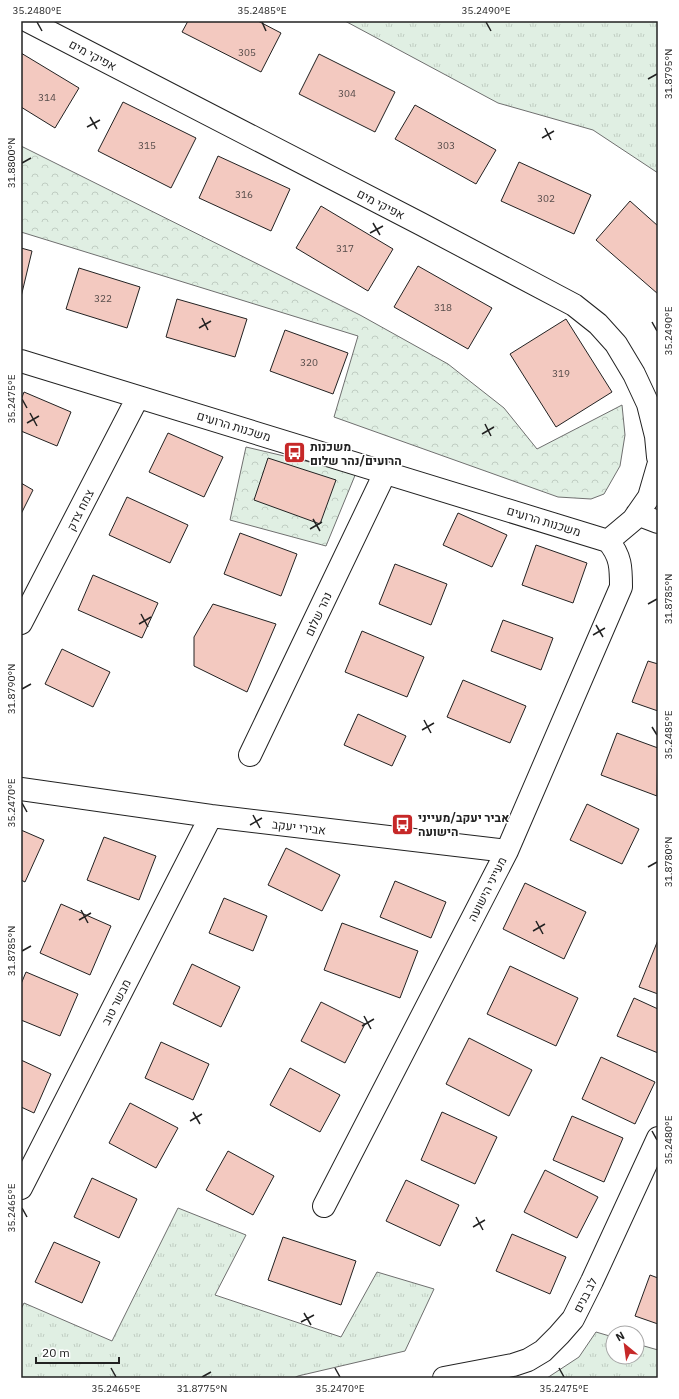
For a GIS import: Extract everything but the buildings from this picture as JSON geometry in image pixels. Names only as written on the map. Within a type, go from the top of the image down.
[{"type":"street","name":"אפיקי מים","points":[[28,21],[574,305],[598,324],[616,344],[634,374],[648,404],[656,436],[658,457]]},
{"type":"street","name":"משכנות הרועים","points":[[21,361],[608,541]]},
{"type":"street","name":"צמח צדק","points":[[21,623],[138,396]]},
{"type":"street","points":[[608,541],[632,520],[649,497],[658,466]]},
{"type":"street","name":"נהר שלום","points":[[250,756],[385,473]]},
{"type":"street","points":[[637,514],[658,522]]},
{"type":"street","name":"מעייני הישועה","points":[[324,1206],[507,851],[621,587],[621,567],[614,548],[608,541]]},
{"type":"street","name":"אבירי יעקב","points":[[21,789],[211,816],[507,851]]},
{"type":"street","name":"מבשר טוב","points":[[21,1188],[211,816]]},
{"type":"street","name":"לב בנים","points":[[444,1378],[513,1365],[528,1360],[543,1351],[573,1320],[658,1138]]},
{"type":"green space","points":[[345,21],[658,21],[658,173],[593,130],[498,103]]},
{"type":"green space","points":[[21,146],[360,315],[448,364],[504,408],[537,449],[622,405],[625,435],[620,466],[604,494],[591,499],[558,497],[334,417],[358,336],[21,232]]},
{"type":"green space","points":[[246,447],[356,473],[326,546],[230,520]]},
{"type":"green space","points":[[178,1208],[246,1235],[215,1295],[341,1337],[377,1272],[434,1289],[405,1351],[294,1378],[21,1378],[21,1309],[24,1303],[112,1341]]},
{"type":"green space","points":[[596,1332],[605,1335],[605,1365],[645,1365],[645,1346],[658,1350],[658,1378],[547,1378],[579,1357]]},
{"type":"place","name":"משכנות הרועים/נהר שלום","points":[[295,453]]},
{"type":"place","name":"אביר יעקב/מעייני הישועה","points":[[403,824]]}]
